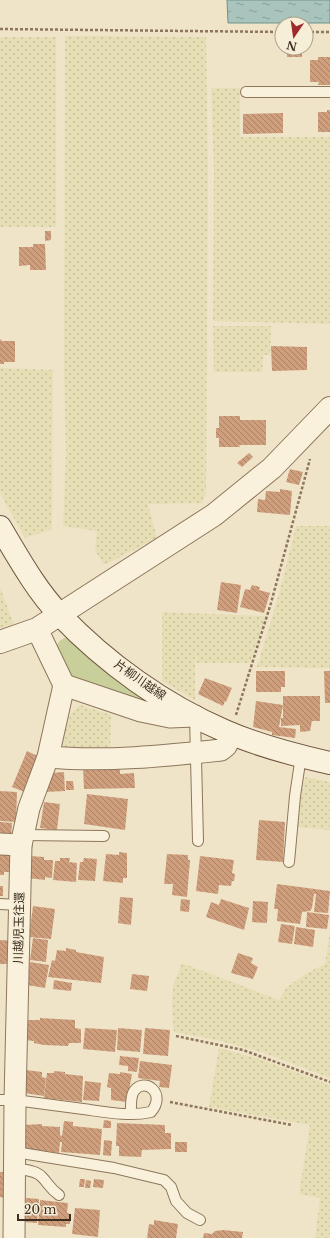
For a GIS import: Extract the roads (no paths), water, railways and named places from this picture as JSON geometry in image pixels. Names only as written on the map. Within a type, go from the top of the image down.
[{"type":"main road","points":[[0,642],[37,629],[214,515],[272,468],[330,408]]},
{"type":"main road","name":"片柳川越線","points":[[0,527],[22,564],[59,614],[96,648],[146,687],[195,716],[232,734],[268,748],[330,763]]},
{"type":"street","points":[[37,629],[64,685],[141,711],[170,717],[195,716]]},
{"type":"street","name":"川越児玉往還","points":[[14,1238],[7,1209],[15,1160],[7,1100],[10,905],[29,808],[48,757],[64,685]]},
{"type":"street","points":[[48,757],[111,758],[222,750],[226,746],[232,734]]},
{"type":"street","points":[[0,844],[22,840]]},
{"type":"lane","points":[[246,92],[330,92]]},
{"type":"lane","points":[[195,716],[198,841]]},
{"type":"lane","points":[[289,862],[295,796],[301,756]]},
{"type":"lane","points":[[22,840],[104,836]]},
{"type":"lane","points":[[7,1100],[112,1113],[131,1113],[151,1112],[155,1108],[158,1099],[153,1088],[140,1086],[134,1091],[131,1100],[131,1113]]},
{"type":"lane","points":[[15,1160],[41,1176],[48,1187],[59,1195]]},
{"type":"lane","points":[[15,1160],[114,1168],[164,1180],[171,1187],[176,1201],[186,1213],[200,1220]]},
{"type":"water","points":[[227,0],[330,0],[330,23],[314,23],[314,16],[274,16],[274,23],[228,23]]}]
